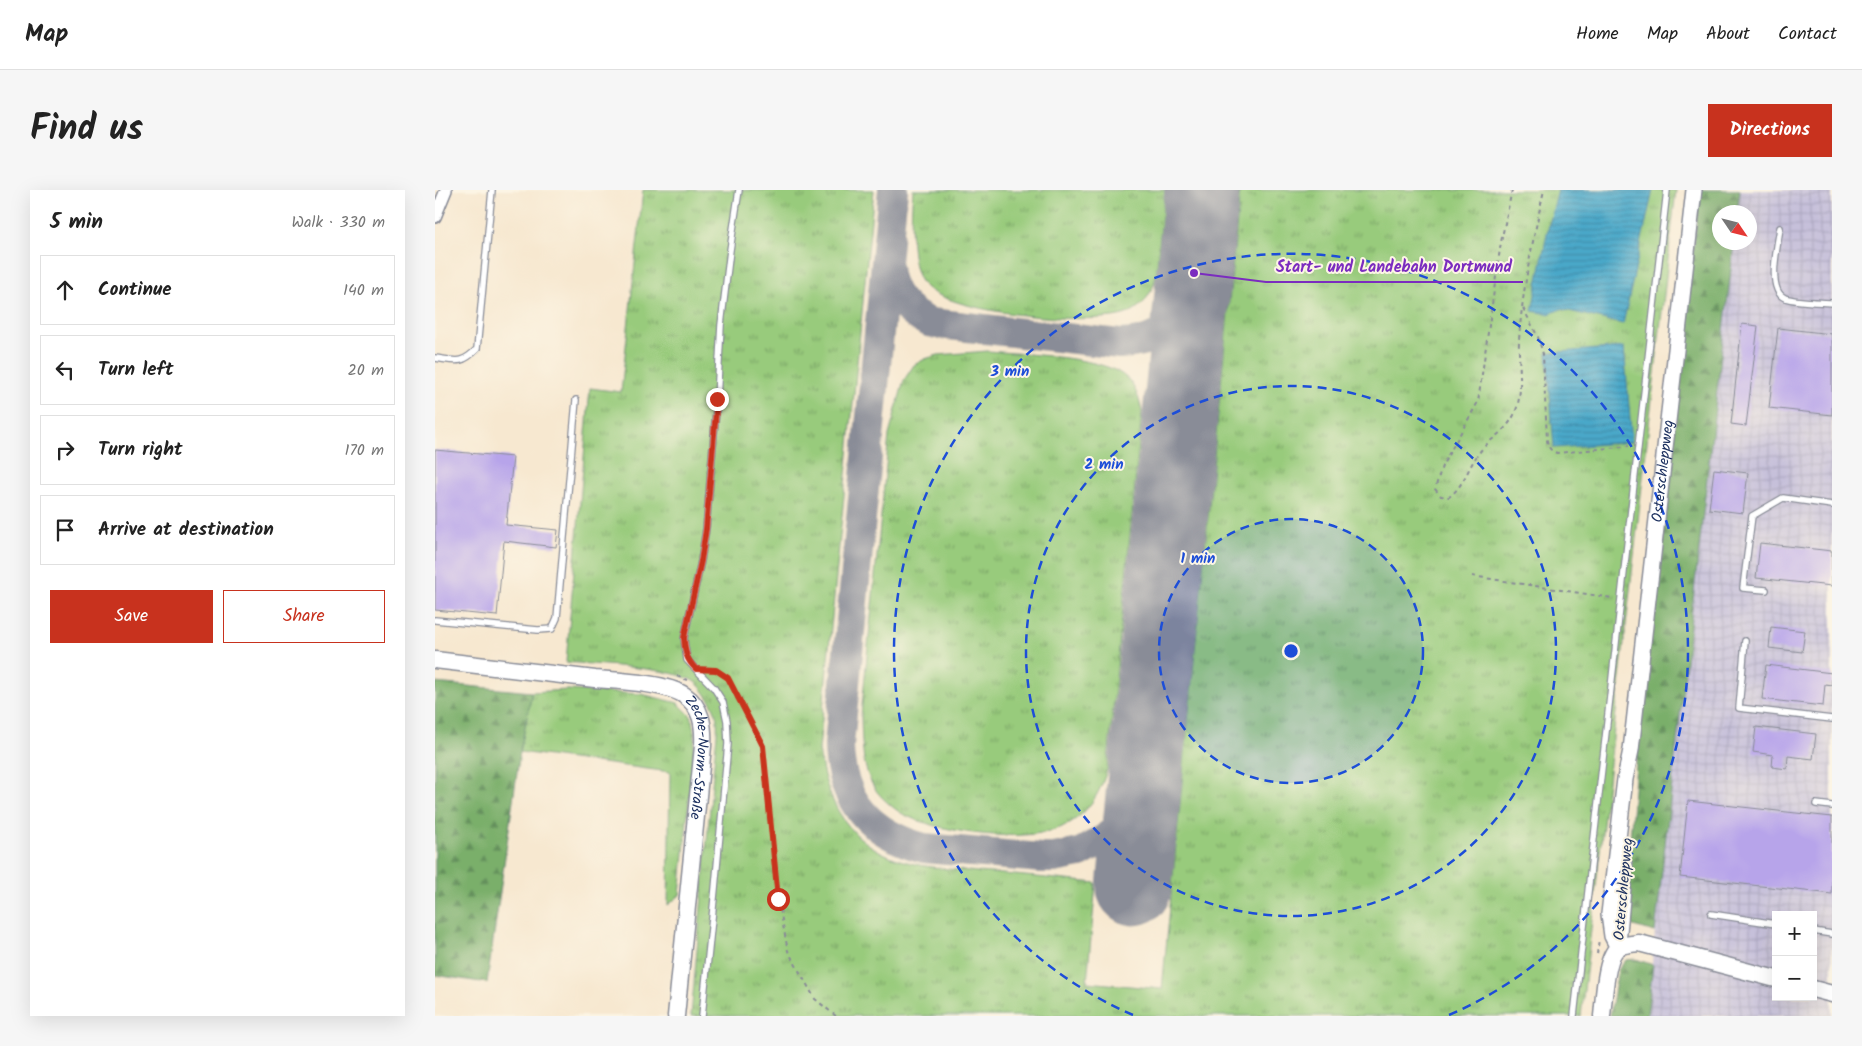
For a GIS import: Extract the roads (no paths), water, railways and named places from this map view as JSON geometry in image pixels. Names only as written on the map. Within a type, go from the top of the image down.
[{"type":"main road","name":"Zeche-Norm-Straße","points":[[435,660],[671,689],[683,694],[696,706],[703,722],[703,746],[676,1016]]},
{"type":"main road","points":[[1602,1016],[1612,956],[1617,948],[1639,943],[1772,978]]},
{"type":"main road","points":[[1817,990],[1832,994]]},
{"type":"street","points":[[435,216],[446,190]]},
{"type":"street","name":"Osterschleppweg","points":[[1617,948],[1612,936],[1609,914],[1625,779],[1631,750],[1694,190]]},
{"type":"lane","points":[[435,358],[458,361],[467,359],[477,349],[492,190]]},
{"type":"lane","points":[[702,1016],[728,744],[727,721],[723,702],[714,688],[687,660],[684,638],[706,529],[721,325],[739,190]]},
{"type":"lane","points":[[1574,1016],[1667,190]]},
{"type":"lane","points":[[1780,228],[1774,266],[1775,284],[1780,294],[1786,298],[1832,303]]},
{"type":"lane","points":[[435,620],[538,630],[552,629],[557,618],[576,400]]},
{"type":"lane","points":[[1766,590],[1743,588],[1752,516],[1783,498],[1832,505]]},
{"type":"lane","points":[[1745,641],[1739,708],[1832,719]]},
{"type":"lane","points":[[1816,804],[1832,806]]},
{"type":"lane","points":[[1711,914],[1772,923]]},
{"type":"lane","points":[[1817,932],[1832,934]]},
{"type":"water","points":[[1558,190],[1653,190],[1623,324],[1561,309],[1549,314],[1532,311],[1547,233]]},
{"type":"water","points":[[1624,347],[1632,442],[1554,448],[1547,353]]},
{"type":"place","name":"Start- und Landebahn Dortmund","points":[[1194,273]]}]
